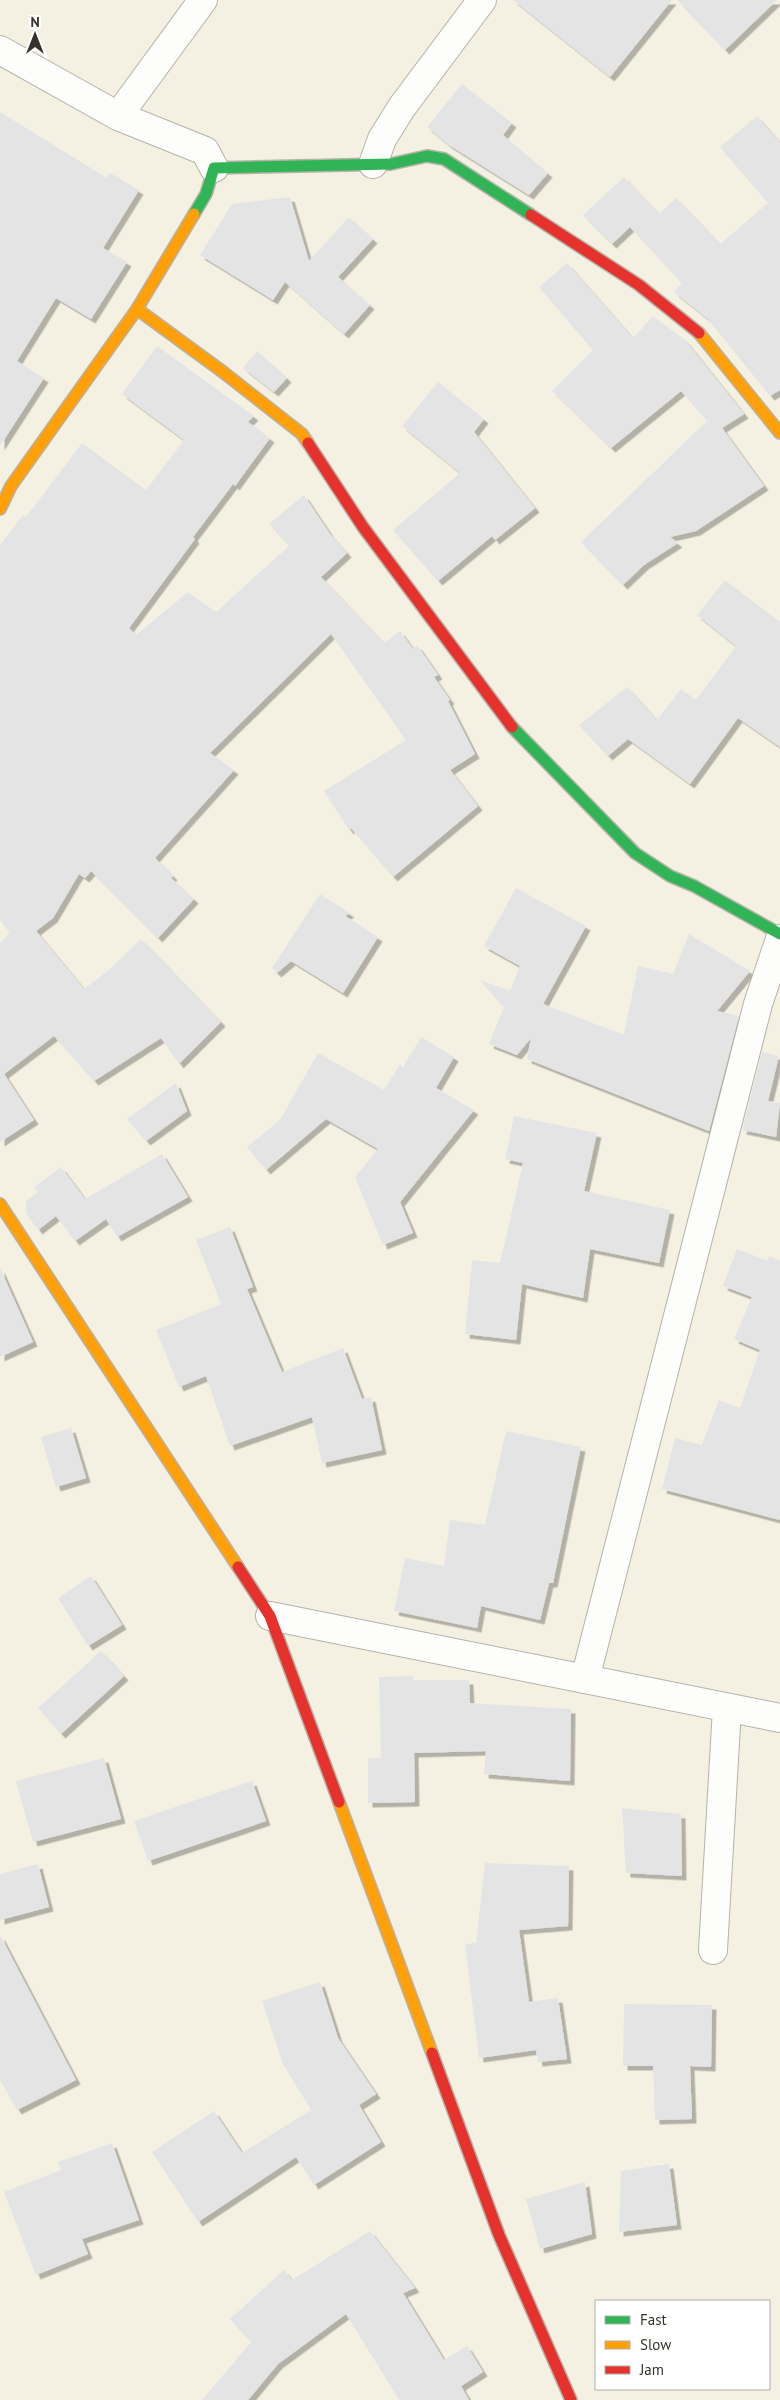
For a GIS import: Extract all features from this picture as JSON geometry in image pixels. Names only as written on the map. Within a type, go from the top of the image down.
[{"type":"street","points":[[118,116],[203,0]]},
{"type":"street","points":[[373,164],[382,139],[402,107],[482,0]]},
{"type":"street","points":[[0,50],[118,116],[205,150],[214,168],[206,194],[137,308],[11,486],[0,510]]},
{"type":"street","points":[[214,168],[391,164],[427,156],[444,159],[639,285],[696,329],[780,433]]},
{"type":"street","points":[[137,308],[302,434],[363,527],[519,736],[635,852],[670,876],[694,886],[780,934]]},
{"type":"street","points":[[585,1679],[769,1008],[780,940]]},
{"type":"street","points":[[0,1204],[270,1616],[499,2235],[571,2400]]},
{"type":"street","points":[[270,1616],[780,1718]]},
{"type":"street","points":[[712,1950],[727,1708]]},
{"type":"building","points":[[513,0],[672,0],[610,77]]},
{"type":"building","points":[[677,0],[777,0],[725,50]]},
{"type":"building","points":[[462,84],[512,123],[503,135],[548,173],[529,195],[449,145],[427,127]]},
{"type":"building","points":[[0,112],[107,178],[110,173],[139,190],[103,248],[127,262],[91,319],[56,298],[17,361],[44,378],[0,446]]},
{"type":"building","points":[[757,116],[780,143],[780,390],[770,396],[708,319],[674,292],[682,283],[630,227],[612,244],[583,215],[624,177],[659,214],[676,198],[720,244],[768,203],[720,147]]},
{"type":"building","points":[[290,197],[309,261],[349,217],[373,239],[338,277],[370,305],[344,334],[285,282],[273,300],[200,255],[232,204]]},
{"type":"building","points":[[567,263],[633,338],[653,316],[685,340],[744,414],[722,428],[764,486],[696,531],[670,537],[678,543],[644,565],[623,585],[581,542],[707,421],[681,391],[611,448],[552,391],[593,350],[539,287]]},
{"type":"building","points":[[157,346],[254,416],[248,422],[270,438],[235,486],[233,484],[193,537],[195,539],[129,628],[136,635],[188,592],[216,612],[289,546],[269,524],[304,495],[330,534],[347,553],[321,577],[384,643],[400,631],[413,649],[417,645],[438,675],[434,677],[450,700],[448,701],[475,754],[450,770],[478,806],[393,877],[351,828],[349,830],[324,791],[406,740],[331,634],[210,753],[234,770],[155,858],[173,876],[171,878],[194,899],[158,938],[91,871],[85,878],[79,874],[53,918],[36,931],[84,989],[109,970],[141,939],[221,1022],[179,1064],[161,1038],[94,1081],[54,1036],[4,1074],[34,1120],[0,1142],[0,943],[10,933],[0,920],[0,545],[23,515],[26,517],[82,443],[146,490],[184,440],[122,394]]},
{"type":"building","points":[[257,351],[287,378],[274,392],[243,368]]},
{"type":"building","points":[[438,382],[484,419],[474,432],[535,508],[495,540],[492,536],[438,581],[393,530],[460,473],[402,426]]},
{"type":"building","points":[[725,580],[780,622],[780,747],[738,718],[690,784],[628,739],[608,756],[579,725],[627,687],[657,720],[681,689],[696,700],[736,646],[697,615]]},
{"type":"building","points":[[516,888],[586,926],[543,1004],[624,1035],[638,966],[673,974],[689,934],[750,971],[717,1011],[739,1016],[709,1131],[527,1059],[531,1038],[517,1055],[489,1044],[503,1009],[506,1010],[480,980],[510,991],[520,966],[484,946]]},
{"type":"building","points":[[320,894],[350,913],[345,916],[378,937],[343,993],[291,961],[277,973],[272,968]]},
{"type":"building","points":[[421,1037],[454,1057],[436,1088],[474,1110],[400,1202],[413,1233],[383,1245],[355,1177],[378,1149],[326,1119],[266,1170],[247,1147],[280,1120],[318,1053],[384,1090],[400,1064],[403,1067]]},
{"type":"building","points":[[762,1052],[779,1056],[768,1101],[780,1103],[776,1137],[742,1130]]},
{"type":"building","points":[[176,1083],[187,1111],[146,1141],[127,1119]]},
{"type":"building","points":[[514,1116],[597,1133],[584,1191],[670,1210],[659,1263],[590,1249],[583,1298],[522,1284],[516,1340],[465,1334],[472,1260],[500,1263],[523,1163],[505,1159]]},
{"type":"building","points":[[162,1154],[188,1197],[117,1237],[106,1219],[75,1241],[56,1216],[38,1230],[26,1213],[26,1201],[38,1192],[34,1187],[61,1167],[85,1199]]},
{"type":"building","points":[[230,1227],[253,1287],[247,1289],[282,1372],[343,1348],[362,1399],[371,1397],[382,1450],[322,1463],[312,1417],[230,1446],[206,1376],[179,1387],[156,1330],[221,1304],[196,1240]]},
{"type":"building","points":[[737,1249],[768,1261],[769,1256],[780,1261],[780,1520],[662,1489],[675,1438],[702,1445],[719,1400],[740,1408],[760,1350],[734,1339],[752,1297],[723,1286]]},
{"type":"building","points":[[0,1268],[33,1342],[0,1357]]},
{"type":"building","points":[[71,1428],[86,1478],[56,1487],[41,1437]]},
{"type":"building","points":[[506,1431],[581,1447],[553,1583],[549,1583],[540,1620],[481,1606],[477,1628],[394,1611],[405,1558],[444,1566],[450,1520],[485,1525]]},
{"type":"building","points":[[91,1576],[122,1625],[88,1646],[58,1598]]},
{"type":"building","points":[[101,1651],[124,1676],[61,1734],[38,1708]]},
{"type":"building","points":[[413,1676],[413,1680],[469,1680],[470,1703],[571,1709],[570,1781],[484,1774],[486,1751],[414,1753],[415,1802],[368,1803],[368,1758],[381,1758],[379,1677]]},
{"type":"building","points":[[104,1758],[121,1819],[33,1842],[16,1781]]},
{"type":"building","points":[[252,1781],[266,1821],[148,1861],[134,1821]]},
{"type":"building","points":[[622,1808],[681,1814],[682,1876],[626,1873]]},
{"type":"building","points":[[485,1863],[569,1866],[568,1926],[519,1930],[529,2002],[558,1998],[567,2059],[538,2062],[536,2050],[479,2058],[465,1944],[476,1943]]},
{"type":"building","points":[[38,1864],[49,1907],[0,1920],[0,1874]]},
{"type":"building","points":[[0,1935],[76,2080],[17,2110],[0,2080]]},
{"type":"building","points":[[320,1982],[338,2038],[376,2094],[359,2105],[381,2142],[314,2185],[296,2157],[198,2222],[152,2152],[214,2111],[242,2153],[311,2110],[283,2064],[262,2001]]},
{"type":"building","points":[[624,2004],[712,2005],[711,2067],[690,2066],[692,2119],[655,2120],[653,2066],[623,2066]]},
{"type":"building","points":[[112,2143],[139,2220],[82,2239],[88,2254],[36,2275],[4,2192],[61,2170],[58,2162]]},
{"type":"building","points":[[669,2164],[677,2225],[619,2232],[621,2171]]},
{"type":"building","points":[[585,2182],[592,2234],[540,2249],[526,2199]]},
{"type":"building","points":[[370,2231],[415,2288],[403,2293],[444,2360],[467,2346],[483,2372],[461,2386],[469,2400],[399,2400],[346,2314],[278,2364],[248,2400],[202,2400],[251,2342],[230,2319],[284,2270],[292,2280]]},
{"type":"traffic: fast","points":[[194,214],[206,194],[214,168],[391,164],[427,156],[444,159],[531,215]]},
{"type":"traffic: fast","points":[[512,727],[635,853],[670,876],[694,886],[780,934]]},
{"type":"traffic: slow","points":[[0,509],[11,486],[137,309],[194,214]]},
{"type":"traffic: slow","points":[[137,309],[223,372],[302,434],[308,443]]},
{"type":"traffic: slow","points":[[699,333],[780,433]]},
{"type":"traffic: slow","points":[[0,1204],[238,1567]]},
{"type":"traffic: slow","points":[[339,1802],[432,2053]]},
{"type":"traffic: jam","points":[[531,215],[639,285],[699,333]]},
{"type":"traffic: jam","points":[[308,443],[363,527],[512,727]]},
{"type":"traffic: jam","points":[[238,1567],[270,1616],[339,1802]]},
{"type":"traffic: jam","points":[[432,2053],[499,2235],[571,2400]]}]
